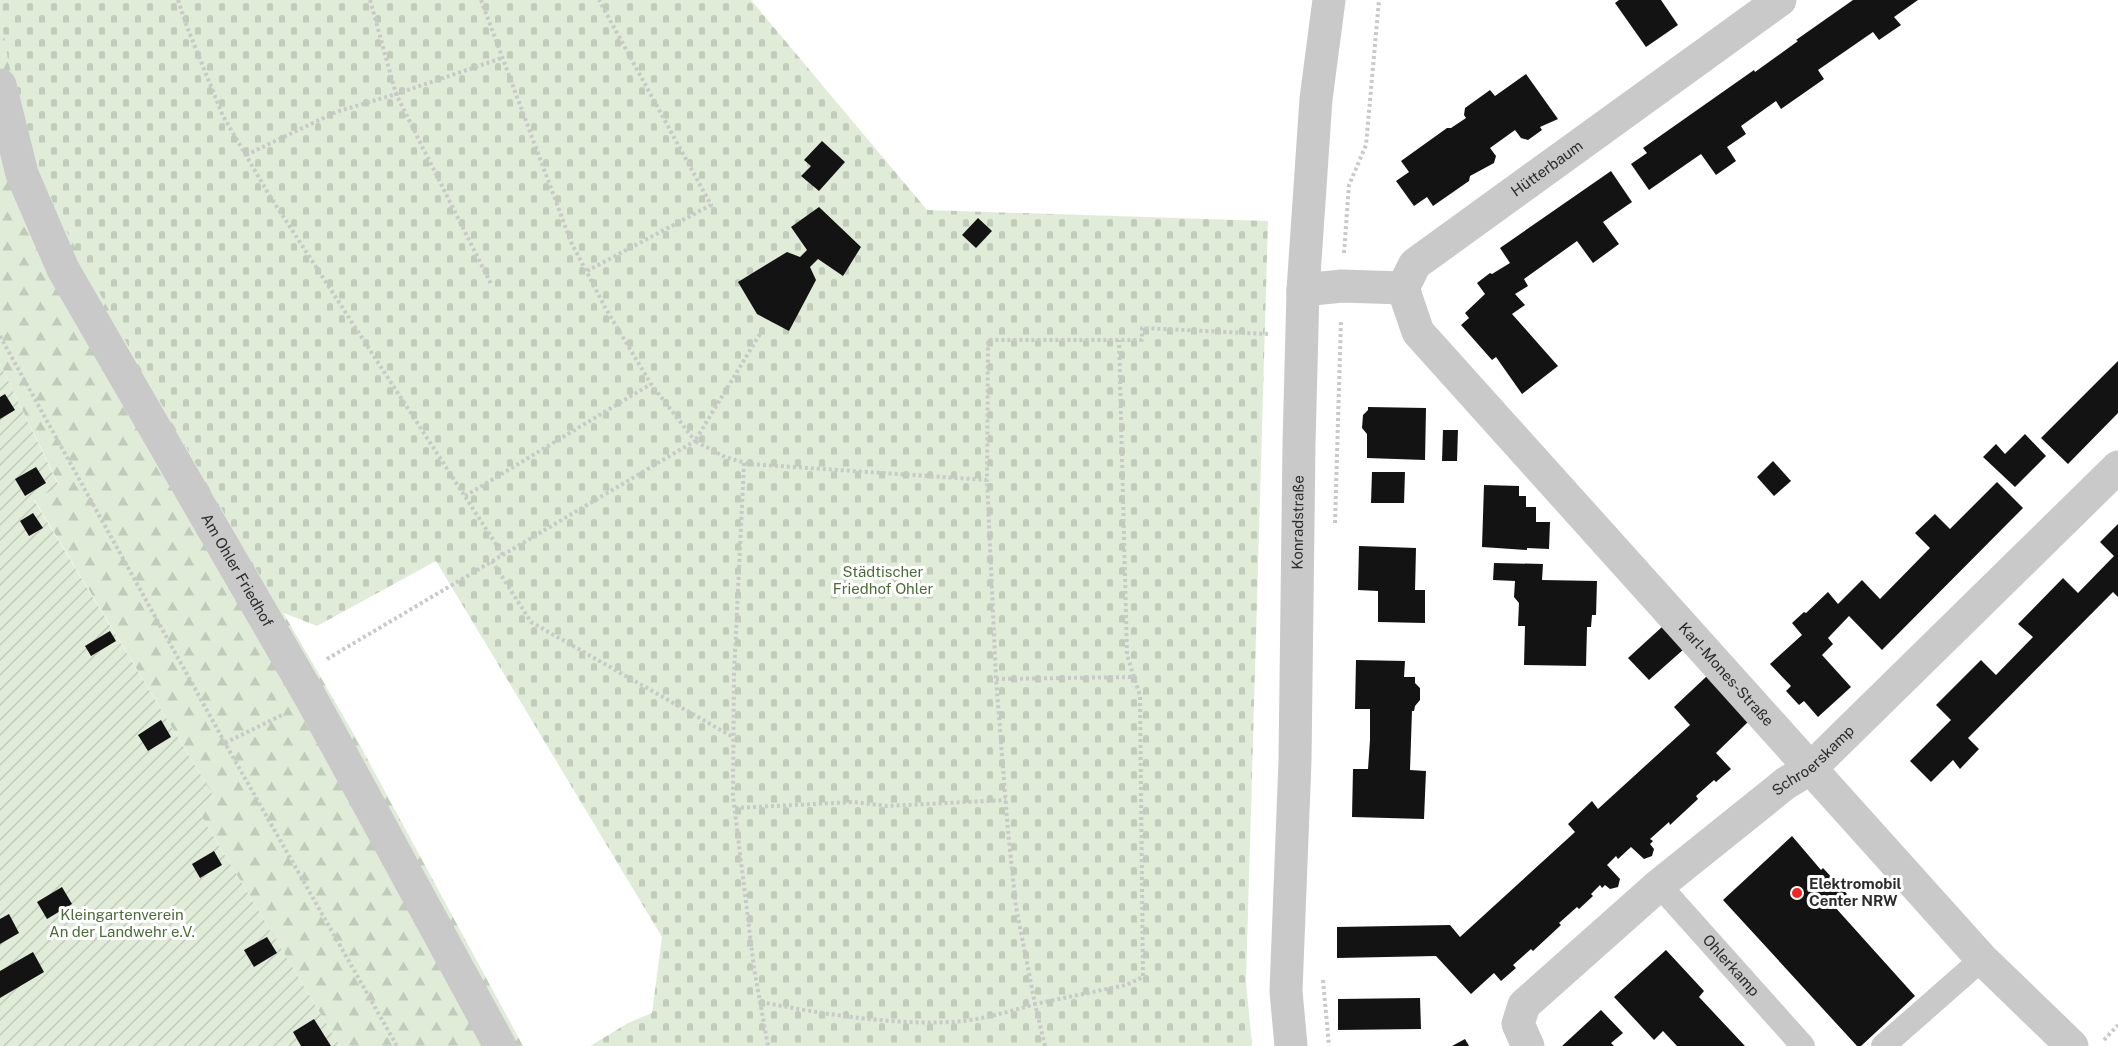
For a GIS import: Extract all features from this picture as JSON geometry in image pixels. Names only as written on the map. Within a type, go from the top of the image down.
[{"type":"street","name":"Konradstraße","points":[[1291,1046],[1286,991],[1295,761],[1303,290],[1316,99],[1329,0]]},
{"type":"street","name":"Hütterbaum","points":[[1403,288],[1415,264],[1780,0]]},
{"type":"street","name":"Am Ohler Friedhof","points":[[0,85],[22,174],[63,269],[305,688],[500,1046]]},
{"type":"street","points":[[1303,290],[1342,286],[1403,288]]},
{"type":"street","name":"Karl-Mones-Straße","points":[[1403,288],[1418,332],[1982,959],[2072,1046]]},
{"type":"street","name":"Schroerskamp","points":[[1528,1046],[1518,1024],[1524,1005],[1659,885],[1786,783],[1811,768],[2118,467]]},
{"type":"street","name":"Ohlerkamp","points":[[1659,885],[1803,1046]]},
{"type":"street","points":[[1883,1046],[1982,959]]},
{"type":"path","points":[[178,0],[223,116],[268,193],[503,555]]},
{"type":"path","points":[[370,0],[396,94],[491,284]]},
{"type":"path","points":[[481,0],[571,242],[606,309],[651,384],[695,441],[725,457],[744,463],[987,480]]},
{"type":"path","points":[[587,272],[711,205],[598,0]]},
{"type":"path","points":[[1335,534],[1342,286],[1349,185],[1366,145],[1379,0]]},
{"type":"path","points":[[246,155],[336,112],[502,58]]},
{"type":"path","points":[[1045,1046],[1016,907],[996,679],[987,480],[988,340],[1142,340],[1142,328],[1302,336]]},
{"type":"path","points":[[225,743],[492,561],[695,441],[763,329]]},
{"type":"path","points":[[0,336],[396,1046]]},
{"type":"path","points":[[761,1002],[807,1011],[926,1022],[962,1021],[1126,985],[1143,977],[1140,696],[1127,655],[1119,340]]},
{"type":"path","points":[[465,496],[651,384]]},
{"type":"path","points":[[744,463],[734,675],[735,807],[754,968],[768,1046]]},
{"type":"path","points":[[492,561],[531,622],[734,738]]},
{"type":"path","points":[[996,679],[1134,677]]},
{"type":"path","points":[[735,807],[854,802],[887,806],[1006,800]]},
{"type":"path","points":[[1322,970],[1329,1046]]},
{"type":"path","points":[[2097,1046],[2118,1025]]},
{"type":"green space","name":"Städtischer Friedhof Ohler","points":[[0,0],[751,0],[927,210],[1268,221],[1246,982],[1252,1046],[590,1046],[628,1023],[652,1013],[662,937],[436,561],[317,626],[281,612],[127,344],[59,217],[26,137],[8,60]]},
{"type":"green space","points":[[0,12],[26,137],[127,344],[356,738],[523,1046],[340,1046],[197,809],[214,797],[34,499],[59,485],[0,364]]},
{"type":"green space","name":"Kleingartenverein An der Landwehr e.V.","points":[[0,364],[59,486],[34,500],[214,797],[197,809],[340,1046],[0,1046]]},
{"type":"building","points":[[1619,0],[1661,0],[1678,25],[1646,47],[1615,3]]},
{"type":"building","points":[[1853,0],[1918,0],[1894,17],[1901,25],[1879,40],[1873,32],[1818,70],[1824,79],[1781,109],[1776,101],[1741,126],[1746,134],[1727,147],[1736,161],[1716,175],[1701,154],[1649,190],[1631,164],[1647,153],[1643,148],[1754,70],[1755,72]]},
{"type":"building","points":[[1526,74],[1558,119],[1540,127],[1542,130],[1528,140],[1521,138],[1515,130],[1490,148],[1496,156],[1494,163],[1470,176],[1469,181],[1433,206],[1427,197],[1414,206],[1396,181],[1409,172],[1401,161],[1447,128],[1451,128],[1466,118],[1465,108],[1490,90],[1495,96]]},
{"type":"building","points":[[822,141],[845,162],[819,191],[801,176],[811,166],[804,160]]},
{"type":"building","points":[[1611,171],[1632,202],[1603,222],[1619,244],[1593,263],[1577,241],[1524,279],[1528,286],[1515,294],[1525,305],[1512,314],[1558,366],[1522,394],[1496,357],[1492,360],[1461,325],[1469,318],[1465,313],[1485,294],[1477,283],[1490,273],[1510,263],[1500,248]]},
{"type":"building","points":[[819,207],[861,247],[843,276],[818,259],[810,267],[816,280],[789,331],[757,314],[738,282],[787,252],[800,257],[807,250],[791,227]]},
{"type":"building","points":[[978,218],[992,231],[976,248],[962,235]]},
{"type":"building","points":[[2118,361],[2118,413],[2068,464],[2041,438]]},
{"type":"building","points":[[5,394],[15,410],[0,419],[0,397]]},
{"type":"building","points":[[1368,407],[1426,408],[1425,460],[1367,458],[1367,434],[1362,428],[1363,415]]},
{"type":"building","points":[[1443,430],[1458,430],[1457,461],[1442,461]]},
{"type":"building","points":[[2025,434],[2046,456],[2015,487],[1983,457],[1996,444],[2005,454]]},
{"type":"building","points":[[1773,461],[1791,481],[1774,496],[1757,477]]},
{"type":"building","points":[[36,467],[46,483],[25,496],[15,479]]},
{"type":"building","points":[[1372,472],[1405,472],[1404,503],[1371,503]]},
{"type":"building","points":[[1997,482],[2023,508],[1882,650],[1849,616],[1828,638],[1833,644],[1822,655],[1851,687],[1818,717],[1804,701],[1799,705],[1786,691],[1791,686],[1770,664],[1802,635],[1792,623],[1828,592],[1838,604],[1862,580],[1880,599],[1930,548],[1915,533],[1935,514],[1950,529]]},
{"type":"building","points":[[1484,485],[1519,486],[1519,496],[1526,496],[1526,507],[1536,507],[1536,522],[1550,522],[1549,549],[1482,547]]},
{"type":"building","points":[[33,513],[43,528],[29,536],[20,521]]},
{"type":"building","points":[[2118,524],[2118,597],[2113,592],[1968,738],[1979,749],[1960,769],[1953,760],[1931,782],[1910,761],[1951,720],[1936,705],[1981,660],[1996,675],[2033,637],[2018,624],[2063,578],[2078,593],[2114,556],[2100,542]]},
{"type":"building","points":[[1359,546],[1416,548],[1415,590],[1425,590],[1425,623],[1378,622],[1378,591],[1358,590]]},
{"type":"building","points":[[1494,563],[1543,564],[1542,580],[1597,581],[1596,615],[1592,615],[1591,627],[1587,627],[1586,666],[1524,665],[1525,626],[1518,626],[1519,603],[1514,597],[1515,581],[1493,580]]},
{"type":"building","points":[[1663,626],[1684,649],[1649,680],[1628,658]]},
{"type":"building","points":[[110,631],[116,641],[91,656],[85,646]]},
{"type":"building","points":[[1356,660],[1405,661],[1404,677],[1415,677],[1415,683],[1420,688],[1420,700],[1412,711],[1410,770],[1426,771],[1424,819],[1352,817],[1353,769],[1368,769],[1370,740],[1370,709],[1355,709]]},
{"type":"building","points":[[1707,676],[1749,721],[1716,753],[1731,769],[1716,782],[1714,780],[1696,796],[1698,799],[1670,825],[1669,822],[1650,839],[1653,841],[1650,844],[1654,849],[1652,856],[1644,859],[1631,847],[1618,859],[1616,856],[1607,865],[1620,879],[1618,887],[1610,889],[1605,885],[1602,888],[1600,885],[1591,894],[1593,896],[1579,909],[1577,907],[1533,951],[1531,949],[1513,965],[1516,968],[1501,981],[1494,973],[1471,994],[1436,956],[1337,958],[1337,927],[1450,925],[1460,937],[1575,832],[1568,824],[1592,801],[1598,809],[1690,725],[1674,707]]},
{"type":"building","points":[[161,720],[171,737],[148,751],[138,735]]},
{"type":"building","points":[[1792,836],[1821,870],[1823,868],[1847,894],[1834,906],[1915,996],[1861,1046],[1857,1046],[1723,900]]},
{"type":"building","points":[[214,851],[222,865],[200,878],[192,864]]},
{"type":"building","points":[[62,887],[72,904],[47,919],[37,902]]},
{"type":"building","points":[[9,914],[19,933],[0,944],[0,919]]},
{"type":"building","points":[[267,937],[277,953],[254,967],[244,950]]},
{"type":"building","points":[[1666,950],[1704,991],[1699,997],[1745,1046],[1677,1046],[1663,1031],[1654,1040],[1614,997]]},
{"type":"building","points":[[33,952],[44,972],[0,998],[0,971]]},
{"type":"building","points":[[1420,998],[1421,1029],[1338,1030],[1338,999]]},
{"type":"building","points":[[1601,1010],[1623,1033],[1611,1043],[1614,1046],[1562,1046]]},
{"type":"building","points":[[314,1019],[331,1046],[301,1046],[293,1032]]},
{"type":"building","points":[[1465,1039],[1469,1046],[1452,1046]]},
{"type":"place","name":"Elektromobil Center NRW","points":[[1797,893]]}]
